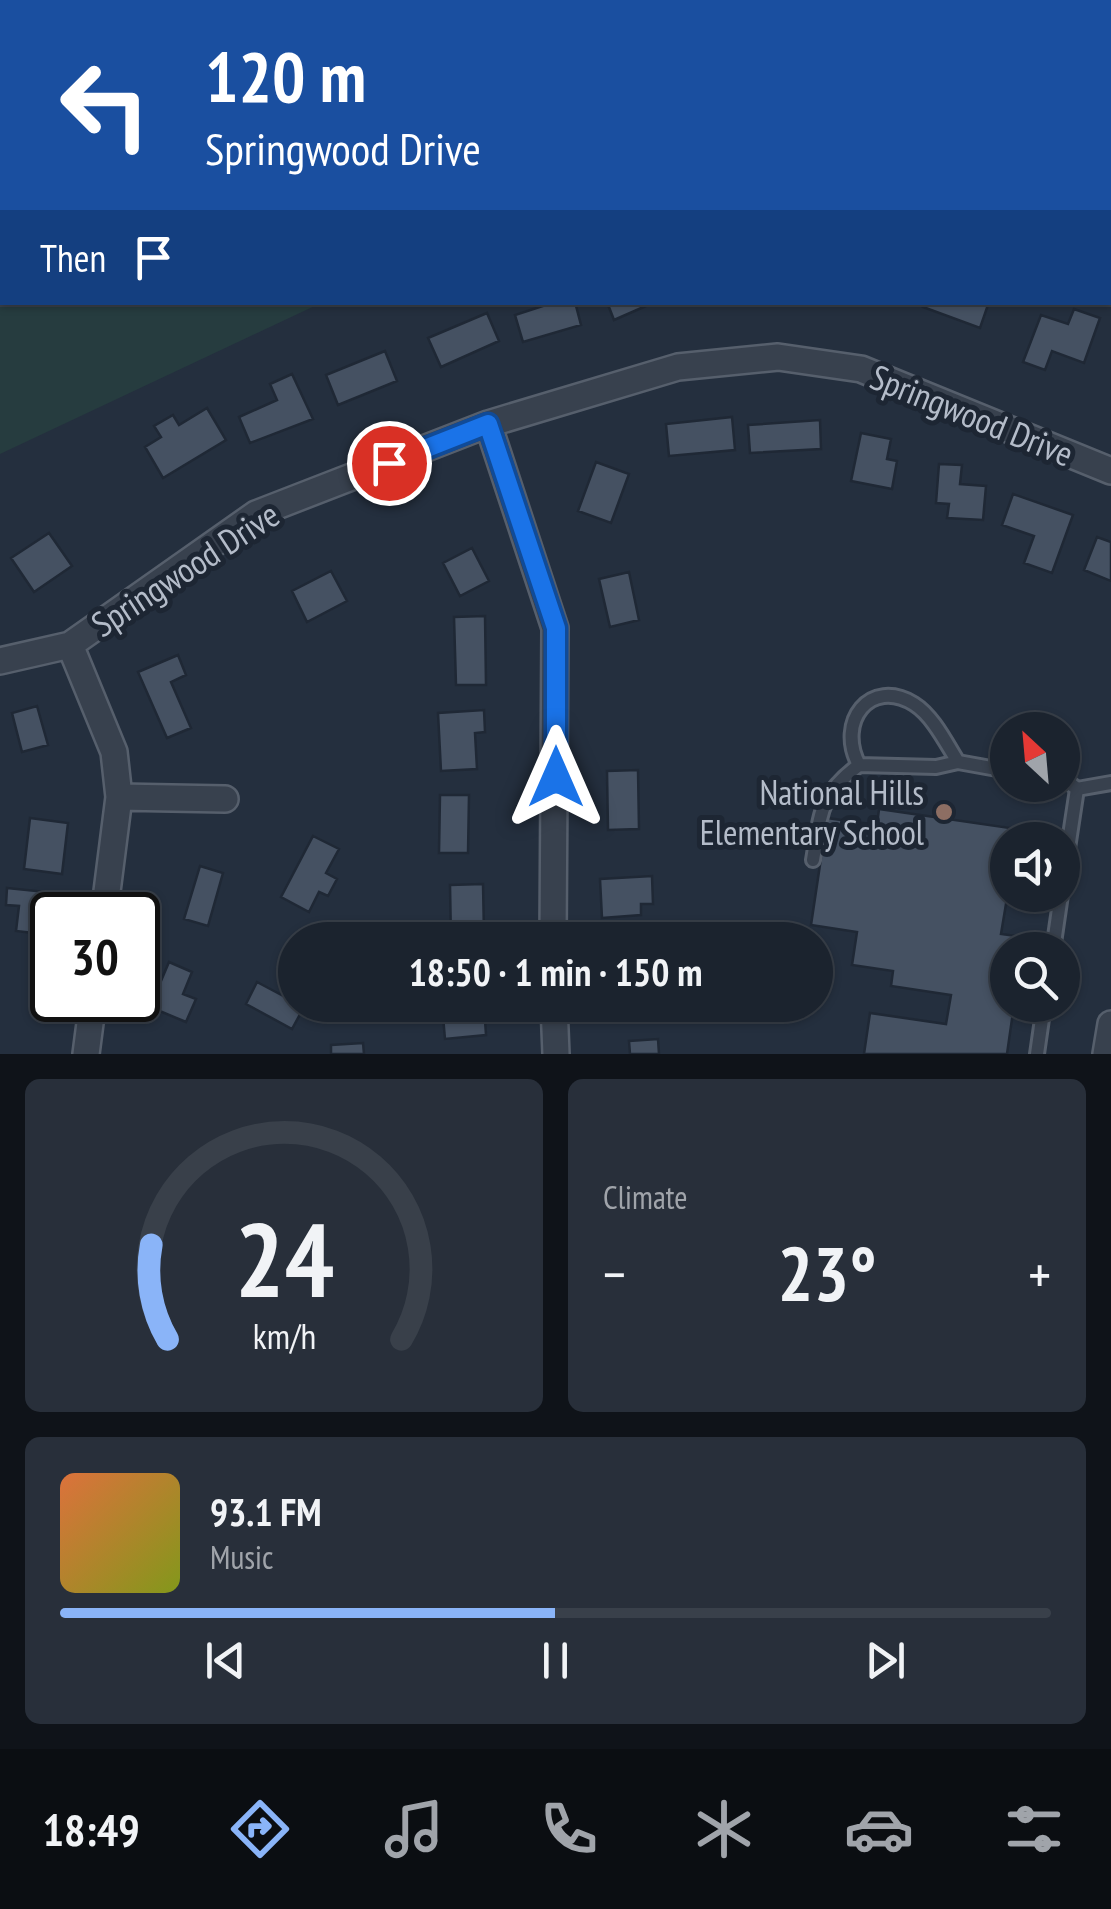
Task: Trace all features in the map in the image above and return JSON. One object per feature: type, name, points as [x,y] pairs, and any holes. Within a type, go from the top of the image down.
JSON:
[{"type":"street","name":"Springwood Drive","points":[[0,661],[70,644],[256,514],[488,424],[678,367],[778,357],[862,369],[1040,446],[1111,471]]},
{"type":"street","points":[[488,424],[556,628],[553,922]]},
{"type":"street","points":[[70,644],[114,752],[119,797],[107,892]]},
{"type":"street","points":[[119,797],[226,799]]},
{"type":"street","points":[[86,1054],[90,1022]]},
{"type":"street","points":[[555,1022],[556,1054]]},
{"type":"street","points":[[1106,1054],[1111,1024]]},
{"type":"lane","points":[[859,766],[848,732],[855,712],[875,699],[902,697],[920,707],[958,762]]},
{"type":"lane","points":[[813,860],[823,799],[836,782],[859,766],[936,766],[958,762],[990,768]]},
{"type":"lane","points":[[1080,788],[1111,783]]},
{"type":"lane","points":[[1037,1054],[1042,1022]]},
{"type":"green space","points":[[0,305],[317,305],[0,454]]},
{"type":"building","points":[[546,305],[576,305],[581,325],[523,342],[515,315]]},
{"type":"building","points":[[608,305],[648,305],[614,320]]},
{"type":"building","points":[[924,305],[988,305],[980,328]]},
{"type":"building","points":[[1074,309],[1100,318],[1084,363],[1052,351],[1045,370],[1023,362],[1041,315],[1068,324]]},
{"type":"building","points":[[487,313],[499,341],[441,367],[428,338]]},
{"type":"building","points":[[385,351],[397,381],[338,405],[326,375]]},
{"type":"building","points":[[292,374],[313,419],[250,443],[239,417],[277,400],[270,384]]},
{"type":"building","points":[[207,408],[226,440],[163,478],[145,447],[161,437],[154,426],[173,415],[179,425]]},
{"type":"building","points":[[732,417],[735,450],[669,456],[666,424]]},
{"type":"building","points":[[820,420],[821,449],[750,453],[748,425]]},
{"type":"building","points":[[861,433],[891,439],[887,459],[897,461],[892,489],[851,481]]},
{"type":"building","points":[[596,462],[629,474],[611,523],[578,511]]},
{"type":"building","points":[[939,464],[962,465],[960,484],[986,486],[983,520],[947,518],[949,504],[936,503]]},
{"type":"building","points":[[1013,494],[1073,515],[1052,573],[1024,563],[1034,536],[1002,525]]},
{"type":"building","points":[[49,533],[72,566],[34,592],[11,558]]},
{"type":"building","points":[[1097,537],[1111,542],[1111,581],[1084,570]]},
{"type":"building","points":[[472,548],[489,581],[460,596],[443,563]]},
{"type":"building","points":[[331,571],[347,601],[307,622],[292,591]]},
{"type":"building","points":[[629,572],[639,620],[610,627],[599,579]]},
{"type":"building","points":[[485,616],[486,685],[456,685],[454,617]]},
{"type":"building","points":[[178,655],[186,675],[171,682],[191,728],[167,738],[138,672]]},
{"type":"building","points":[[37,706],[48,745],[22,752],[12,713]]},
{"type":"building","points":[[484,710],[485,732],[475,733],[477,769],[441,771],[438,713]]},
{"type":"building","points":[[638,770],[639,829],[608,830],[607,771]]},
{"type":"building","points":[[440,795],[469,795],[468,853],[439,853]]},
{"type":"building","points":[[879,809],[990,825],[990,912],[1005,912],[1001,932],[990,932],[990,1022],[1012,1022],[1007,1054],[864,1054],[870,1013],[946,1024],[951,995],[891,986],[893,971],[852,965],[857,932],[833,928],[833,922],[811,922],[827,818],[877,825]]},
{"type":"building","points":[[30,818],[68,823],[62,874],[24,869]]},
{"type":"building","points":[[313,836],[339,849],[326,873],[337,879],[328,896],[319,892],[309,912],[281,897]]},
{"type":"building","points":[[200,866],[223,873],[208,926],[184,919]]},
{"type":"building","points":[[652,876],[653,904],[641,904],[641,915],[602,918],[600,879]]},
{"type":"building","points":[[483,884],[484,922],[451,922],[450,885]]},
{"type":"building","points":[[7,888],[46,892],[30,892],[30,933],[16,931],[19,906],[6,905]]},
{"type":"building","points":[[169,962],[192,972],[183,994],[196,999],[186,1022],[160,1011],[160,983]]},
{"type":"building","points":[[257,982],[278,993],[278,1021],[246,1004]]},
{"type":"building","points":[[444,1022],[485,1022],[486,1035],[445,1039]]},
{"type":"building","points":[[658,1039],[659,1054],[630,1054],[629,1041]]},
{"type":"building","points":[[363,1043],[364,1054],[331,1054],[331,1045]]},
{"type":"place","name":"National Hills Elementary School","points":[[944,812]]},
{"type":"route","points":[[389,463],[488,424],[556,628],[556,777]]}]
